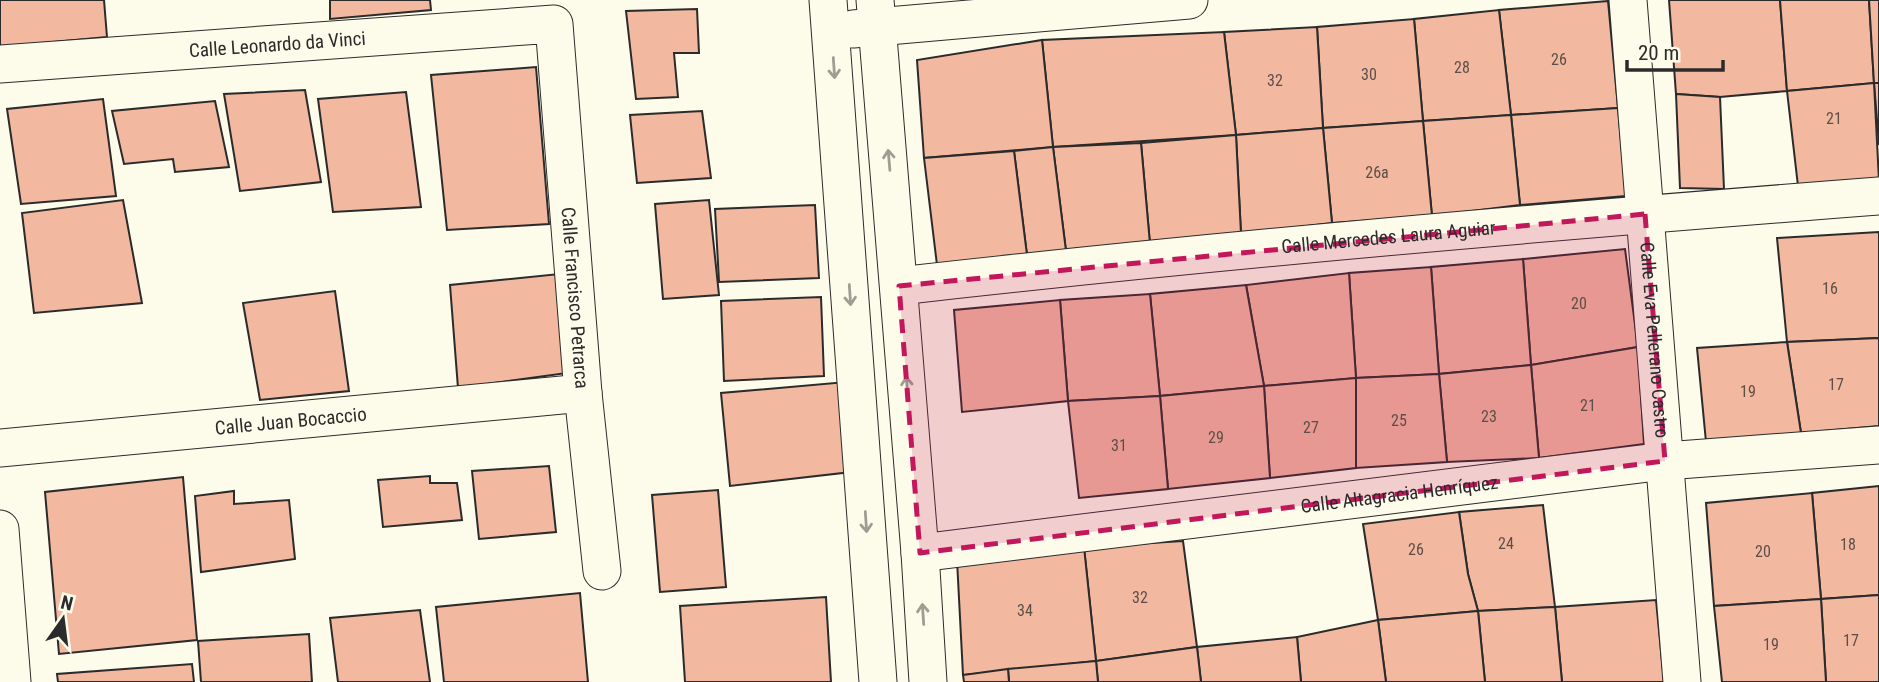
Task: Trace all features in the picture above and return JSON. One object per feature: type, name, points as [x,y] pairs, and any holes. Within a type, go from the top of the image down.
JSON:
[{"type":"street","points":[[878,682],[829,15],[1189,0]]},
{"type":"street","name":"Calle Eva Pellerano Castro","points":[[1628,0],[1682,682]]},
{"type":"street","points":[[876,14],[928,682]]},
{"type":"street","name":"Calle Leonardo da Vinci","points":[[0,64],[554,24]]},
{"type":"street","name":"Calle Francisco Petrarca","points":[[554,24],[583,393],[601,571]]},
{"type":"street","name":"Calle Mercedes Laura Aguiar","points":[[899,286],[1645,214],[1879,196]]},
{"type":"street","name":"Calle Juan Bocaccio","points":[[0,448],[583,393]]},
{"type":"street","name":"Calle Altagracia Henríquez","points":[[920,553],[1665,461],[1879,445]]},
{"type":"street","points":[[0,529],[12,682]]},
{"type":"highlighted area","points":[[1645,214],[1665,461],[920,553],[899,286]]},
{"type":"building","points":[[0,0],[104,0],[107,37],[0,47]]},
{"type":"building","points":[[330,0],[430,0],[431,10],[330,19]]},
{"type":"building","points":[[1669,0],[1780,0],[1787,91],[1720,97],[1676,94]]},
{"type":"building","points":[[1780,0],[1869,0],[1874,83],[1787,91]]},
{"type":"building","points":[[1869,0],[1879,0],[1879,83],[1874,83]]},
{"type":"building","points":[[1608,1],[1618,108],[1511,115],[1499,10]]},
{"type":"building","points":[[697,9],[699,53],[674,53],[678,97],[636,99],[626,11]]},
{"type":"building","points":[[1499,10],[1511,115],[1423,121],[1414,19]]},
{"type":"building","points":[[1414,19],[1423,121],[1323,128],[1317,27]]},
{"type":"building","points":[[1317,27],[1323,128],[1236,135],[1224,32]]},
{"type":"building","points":[[1224,32],[1236,135],[1053,147],[1042,40]]},
{"type":"building","points":[[1042,40],[1053,147],[924,158],[917,60]]},
{"type":"building","points":[[536,67],[549,224],[447,230],[431,75]]},
{"type":"building","points":[[1874,83],[1879,83],[1879,145]]},
{"type":"building","points":[[1874,83],[1879,181],[1798,186],[1787,91]]},
{"type":"building","points":[[305,90],[321,182],[240,191],[224,94]]},
{"type":"building","points":[[406,92],[421,207],[333,212],[318,99]]},
{"type":"building","points":[[1676,94],[1720,97],[1724,189],[1680,188]]},
{"type":"building","points":[[103,99],[116,196],[21,204],[7,109]]},
{"type":"building","points":[[215,101],[229,167],[175,172],[173,159],[124,164],[112,111]]},
{"type":"building","points":[[1618,108],[1626,196],[1520,205],[1511,115]]},
{"type":"building","points":[[702,111],[711,178],[637,183],[630,115]]},
{"type":"building","points":[[1511,115],[1520,205],[1432,216],[1423,121]]},
{"type":"building","points":[[1423,121],[1432,216],[1332,223],[1323,128]]},
{"type":"building","points":[[1323,128],[1332,223],[1241,234],[1236,135]]},
{"type":"building","points":[[1236,135],[1241,234],[1150,244],[1141,143]]},
{"type":"building","points":[[1141,143],[1150,244],[1066,251],[1053,147]]},
{"type":"building","points":[[1053,147],[1066,251],[1027,255],[1014,151]]},
{"type":"building","points":[[1014,151],[1027,255],[937,265],[924,158]]},
{"type":"building","points":[[123,200],[142,303],[34,313],[22,213]]},
{"type":"building","points":[[709,200],[719,295],[663,299],[655,204]]},
{"type":"building","points":[[815,205],[819,278],[719,282],[715,209]]},
{"type":"building","points":[[1879,232],[1879,338],[1787,342],[1777,238]]},
{"type":"building","points":[[1625,249],[1638,347],[1531,365],[1523,259]]},
{"type":"building","points":[[1523,259],[1531,365],[1439,374],[1431,267]]},
{"type":"building","points":[[1431,267],[1439,374],[1356,378],[1349,273]]},
{"type":"building","points":[[1349,273],[1356,378],[1264,386],[1246,285]]},
{"type":"building","points":[[559,274],[567,373],[458,388],[450,285]]},
{"type":"building","points":[[1246,285],[1264,386],[1160,396],[1150,294]]},
{"type":"building","points":[[335,291],[349,391],[260,400],[243,303]]},
{"type":"building","points":[[1150,294],[1160,396],[1068,401],[1060,300]]},
{"type":"building","points":[[821,297],[824,376],[724,381],[721,301]]},
{"type":"building","points":[[1060,300],[1068,401],[962,412],[954,310]]},
{"type":"building","points":[[1879,338],[1879,426],[1801,433],[1787,342]]},
{"type":"building","points":[[1787,342],[1801,433],[1706,442],[1697,348]]},
{"type":"building","points":[[1638,347],[1644,444],[1539,458],[1531,365]]},
{"type":"building","points":[[1531,365],[1539,458],[1447,462],[1439,374]]},
{"type":"building","points":[[1439,374],[1447,462],[1356,468],[1356,378]]},
{"type":"building","points":[[1356,378],[1356,468],[1270,478],[1264,386]]},
{"type":"building","points":[[846,382],[851,472],[730,486],[721,393]]},
{"type":"building","points":[[1264,386],[1270,478],[1168,489],[1160,396]]},
{"type":"building","points":[[1160,396],[1168,489],[1079,498],[1068,401]]},
{"type":"building","points":[[549,466],[556,532],[479,539],[472,471]]},
{"type":"building","points":[[430,476],[430,483],[457,483],[462,520],[383,527],[378,480]]},
{"type":"building","points":[[183,477],[197,640],[59,654],[45,492]]},
{"type":"building","points":[[1879,486],[1879,595],[1821,599],[1812,493]]},
{"type":"building","points":[[718,490],[726,587],[660,592],[652,495]]},
{"type":"building","points":[[234,491],[234,504],[289,500],[295,559],[201,572],[195,496]]},
{"type":"building","points":[[1812,493],[1821,599],[1714,606],[1706,503]]},
{"type":"building","points":[[1543,505],[1555,607],[1478,611],[1468,574],[1459,512]]},
{"type":"building","points":[[1459,512],[1468,574],[1478,611],[1378,620],[1363,524]]},
{"type":"building","points":[[1183,541],[1197,647],[1096,661],[1084,547]]},
{"type":"building","points":[[1084,547],[1096,661],[963,675],[957,560]]},
{"type":"building","points":[[580,593],[588,682],[444,682],[436,607]]},
{"type":"building","points":[[1879,595],[1879,682],[1826,682],[1821,599]]},
{"type":"building","points":[[826,597],[831,682],[685,682],[680,606]]},
{"type":"building","points":[[1821,599],[1826,682],[1722,682],[1714,606]]},
{"type":"building","points":[[1656,600],[1664,682],[1562,682],[1555,607]]},
{"type":"building","points":[[1555,607],[1562,682],[1485,682],[1478,611]]},
{"type":"building","points":[[420,610],[430,682],[338,682],[330,618]]},
{"type":"building","points":[[1478,611],[1485,682],[1386,682],[1378,620]]},
{"type":"building","points":[[1378,620],[1386,682],[1301,682],[1297,637]]},
{"type":"building","points":[[309,634],[312,682],[201,682],[198,641]]},
{"type":"building","points":[[1297,637],[1301,682],[1201,682],[1197,647]]},
{"type":"building","points":[[1197,647],[1201,682],[1098,682],[1096,661]]},
{"type":"building","points":[[1096,661],[1098,682],[1009,682],[1008,669]]},
{"type":"building","points":[[192,664],[194,682],[58,682],[57,674]]},
{"type":"building","points":[[1008,669],[1009,682],[964,682],[963,675]]}]
